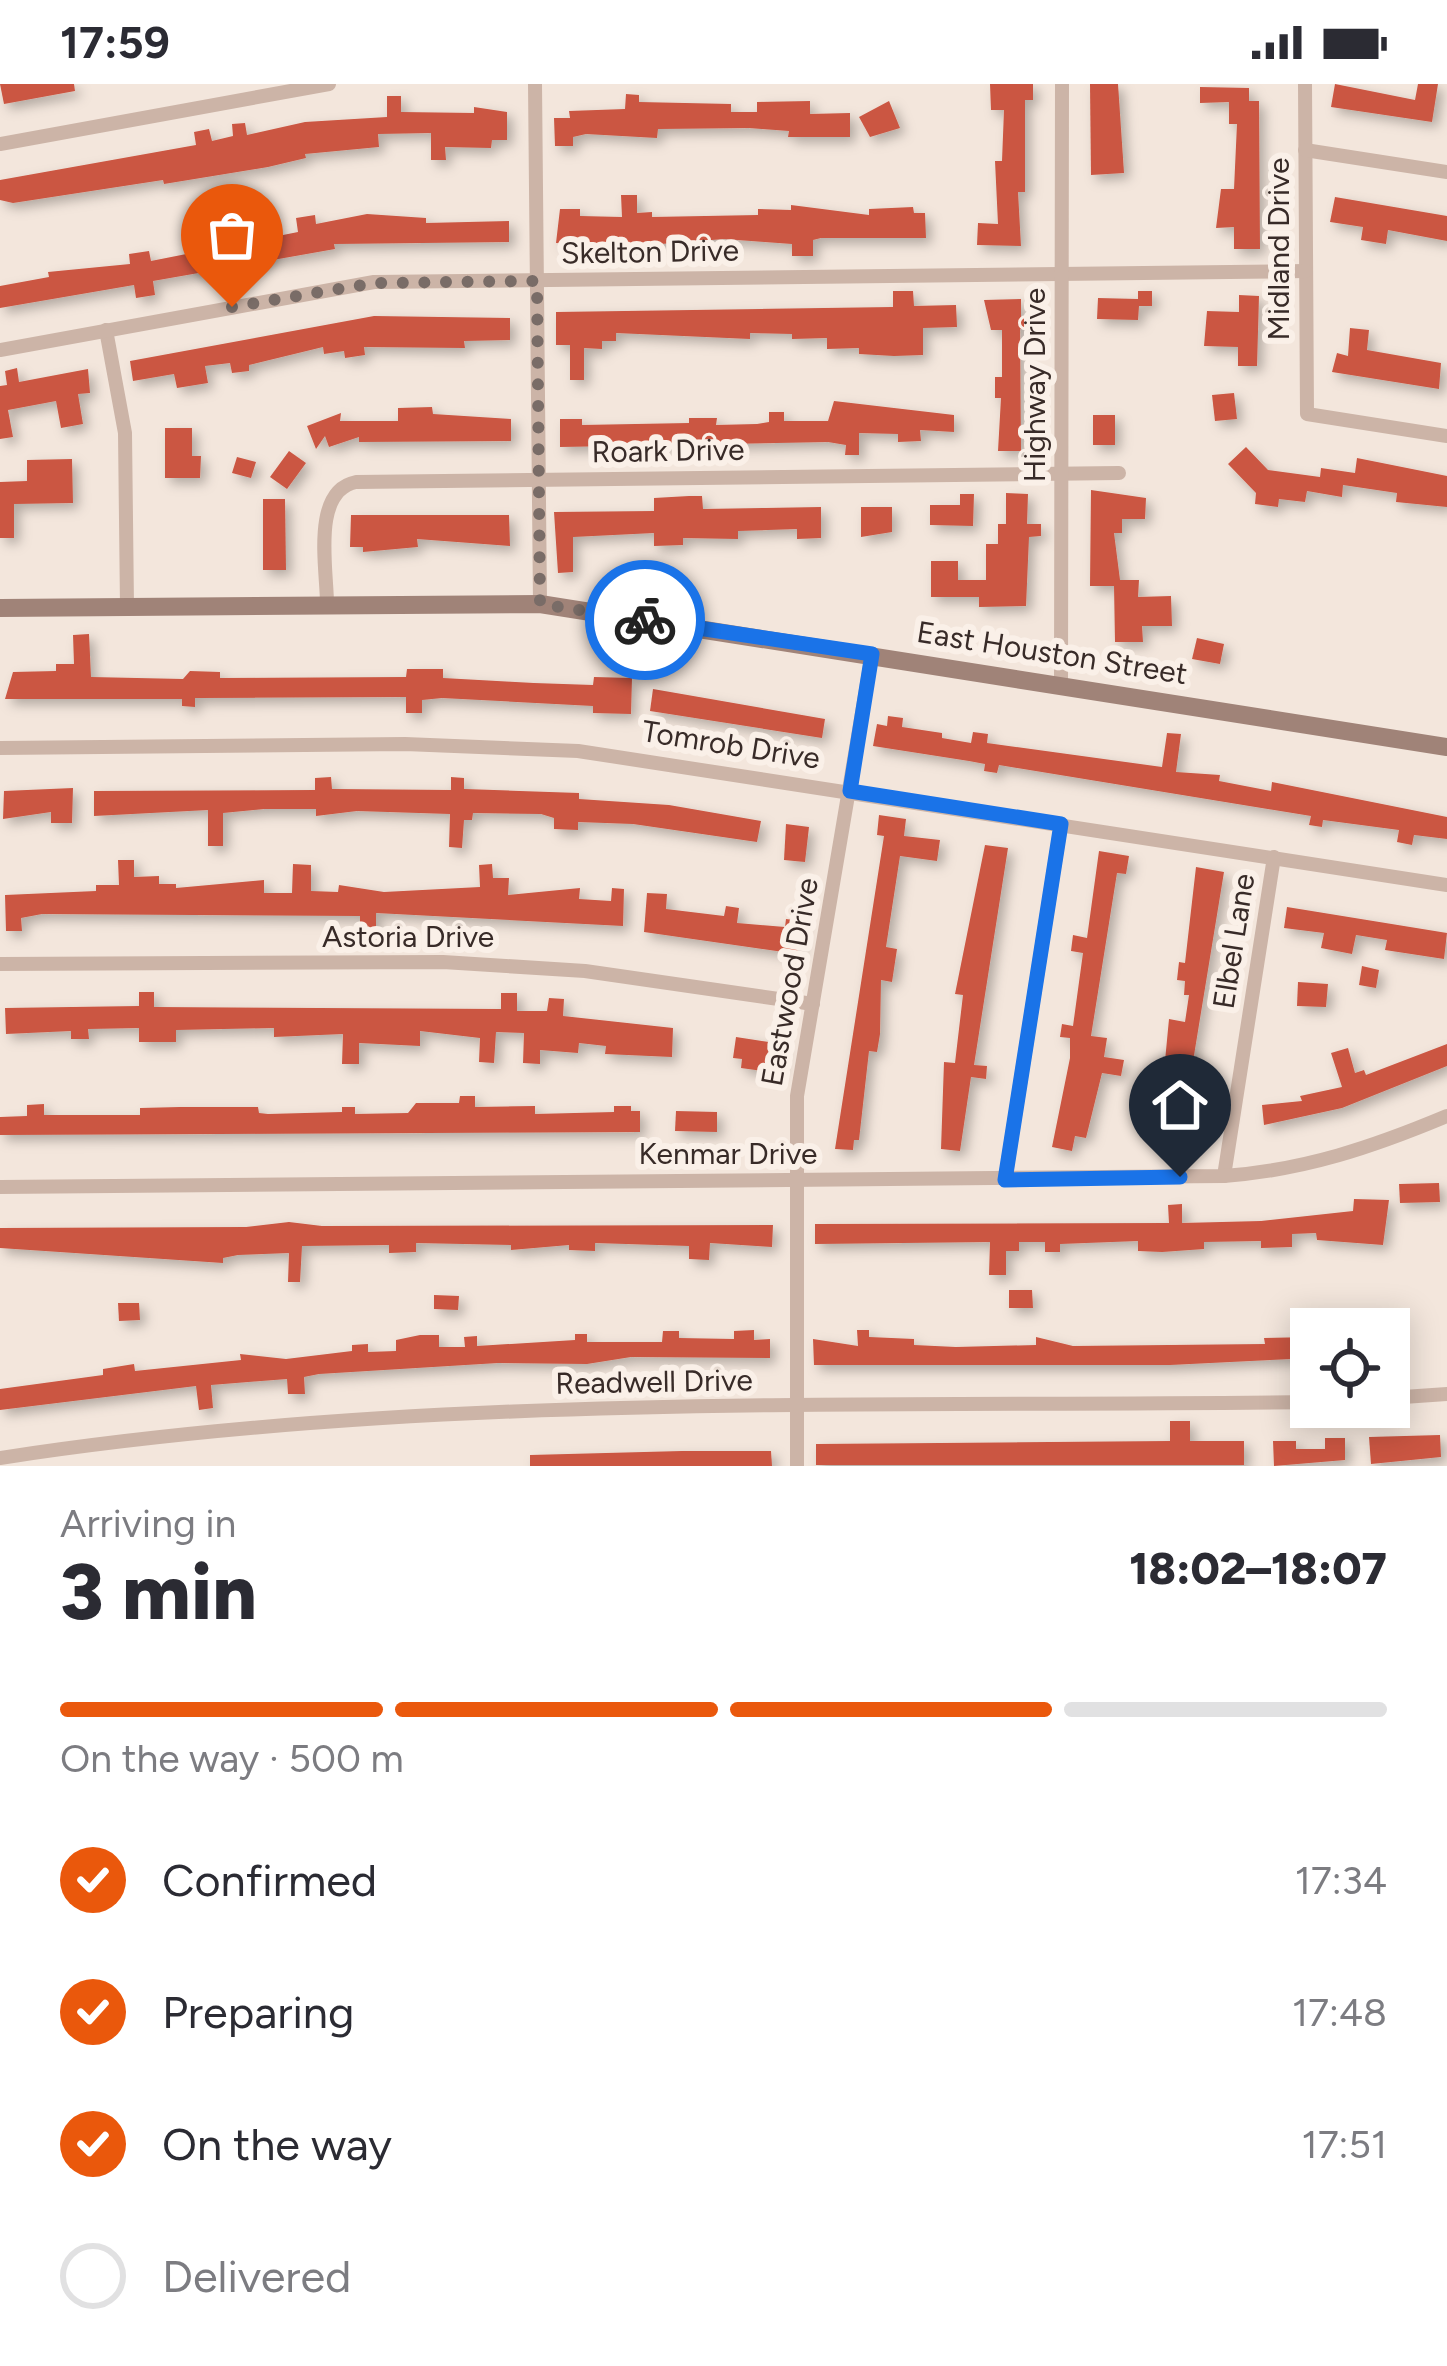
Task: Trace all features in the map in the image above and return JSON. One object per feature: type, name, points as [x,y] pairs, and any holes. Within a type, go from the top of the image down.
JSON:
[{"type":"main road","name":"East Houston Street","points":[[0,608],[540,604],[1447,747]]},
{"type":"street","points":[[0,144],[329,84]]},
{"type":"street","points":[[535,84],[540,604]]},
{"type":"street","name":"Highway Drive","points":[[1061,685],[1062,84]]},
{"type":"street","name":"Midland Drive","points":[[1305,84],[1306,414],[1447,436]]},
{"type":"street","points":[[1305,150],[1447,172]]},
{"type":"street","name":"Skelton Drive","points":[[0,350],[359,284],[1306,271]]},
{"type":"street","points":[[106,330],[125,433],[127,606]]},
{"type":"street","name":"Roark Drive","points":[[327,604],[327,520],[339,488],[356,482],[1119,473]]},
{"type":"street","name":"Eastwood Drive","points":[[797,1466],[797,1096],[872,654]]},
{"type":"street","name":"Tomrob Drive","points":[[0,748],[405,744],[578,751],[1447,885]]},
{"type":"street","points":[[1005,1180],[1061,824]]},
{"type":"street","name":"Elbel Lane","points":[[1224,1176],[1274,857]]},
{"type":"street","name":"Astoria Drive","points":[[0,964],[466,963],[586,971],[813,1004]]},
{"type":"street","name":"Kenmar Drive","points":[[0,1186],[1224,1176],[1298,1168],[1356,1153],[1447,1116]]},
{"type":"street","points":[[1410,1397],[1447,1394]]},
{"type":"street","name":"Readwell Drive","points":[[0,1458],[253,1430],[469,1414],[1290,1402]]},
{"type":"building","points":[[0,84],[74,84],[75,91],[4,104]]},
{"type":"building","points":[[990,84],[1033,84],[1033,100],[1025,100],[1025,192],[1018,192],[1021,246],[977,245],[978,223],[998,224],[995,161],[1002,161],[1004,110],[991,110]]},
{"type":"building","points":[[1090,84],[1118,84],[1124,173],[1091,175]]},
{"type":"building","points":[[1335,84],[1415,100],[1418,84],[1438,84],[1432,122],[1331,107]]},
{"type":"building","points":[[1200,87],[1249,88],[1249,101],[1259,101],[1260,249],[1234,249],[1234,227],[1216,228],[1221,189],[1234,189],[1237,124],[1229,124],[1229,102],[1200,103]]},
{"type":"building","points":[[626,94],[639,95],[639,102],[731,104],[731,112],[757,112],[757,102],[810,101],[810,114],[850,113],[850,137],[788,137],[789,131],[749,128],[658,129],[657,138],[586,134],[573,137],[573,146],[555,146],[554,118],[570,118],[569,111],[625,109]]},
{"type":"building","points":[[387,96],[401,96],[401,112],[474,113],[474,107],[507,112],[507,140],[492,140],[491,148],[445,147],[446,160],[431,160],[431,133],[378,134],[379,147],[305,154],[306,158],[268,167],[13,203],[0,200],[0,180],[196,145],[194,132],[209,129],[212,141],[233,136],[232,124],[245,123],[247,135],[305,122],[387,117]]},
{"type":"building","points":[[889,101],[900,128],[870,137],[859,117]]},
{"type":"building","points":[[621,195],[637,195],[637,213],[652,212],[652,217],[758,215],[758,209],[791,210],[791,205],[869,215],[869,209],[913,207],[914,213],[925,213],[926,238],[821,238],[813,240],[813,256],[792,256],[792,244],[724,239],[623,247],[556,243],[560,209],[580,209],[580,216],[622,217]]},
{"type":"building","points":[[1335,197],[1447,216],[1447,241],[1388,230],[1386,244],[1361,240],[1363,227],[1330,222]]},
{"type":"building","points":[[367,214],[426,218],[426,223],[509,221],[509,242],[334,244],[335,249],[153,281],[155,295],[136,298],[134,285],[0,308],[0,286],[49,277],[48,272],[130,264],[129,254],[149,251],[151,261],[257,240],[256,233],[272,230],[273,237],[298,232],[296,218],[315,215],[316,224]]},
{"type":"building","points":[[893,291],[913,291],[914,306],[956,305],[957,327],[923,328],[923,355],[894,356],[859,354],[859,348],[827,349],[827,338],[792,339],[792,334],[750,333],[750,339],[616,333],[616,341],[602,341],[602,349],[584,348],[584,380],[570,380],[570,345],[556,345],[556,312],[893,307]]},
{"type":"building","points":[[1138,291],[1152,291],[1152,306],[1139,306],[1138,320],[1097,319],[1098,298],[1138,299]]},
{"type":"building","points":[[1239,295],[1259,296],[1257,366],[1238,366],[1238,347],[1204,346],[1207,311],[1239,312]]},
{"type":"building","points":[[1021,299],[1026,329],[1020,329],[1021,451],[998,451],[1001,398],[995,398],[995,377],[1002,377],[1002,330],[991,330],[984,300]]},
{"type":"building","points":[[374,316],[510,318],[510,340],[464,341],[465,348],[364,347],[365,355],[345,358],[344,351],[324,354],[323,347],[249,365],[249,371],[232,373],[230,363],[205,366],[208,383],[177,388],[174,374],[133,381],[130,361]]},
{"type":"building","points":[[1350,328],[1369,330],[1367,350],[1441,363],[1439,389],[1332,372],[1337,353],[1348,356]]},
{"type":"building","points":[[17,368],[19,382],[88,369],[90,393],[78,394],[83,424],[61,428],[56,401],[8,410],[13,437],[0,439],[0,386],[7,385],[5,371]]},
{"type":"building","points":[[1234,393],[1237,419],[1215,421],[1212,395]]},
{"type":"building","points":[[834,401],[954,415],[954,432],[920,430],[921,441],[898,442],[898,434],[859,433],[859,455],[845,455],[846,445],[828,442],[560,447],[560,419],[582,419],[582,425],[689,423],[689,418],[717,418],[716,425],[757,424],[769,422],[769,412],[784,412],[784,421],[828,421]]},
{"type":"building","points":[[432,407],[433,414],[511,419],[511,441],[359,442],[359,437],[329,447],[325,436],[316,449],[307,426],[341,413],[340,421],[398,421],[398,408]]},
{"type":"building","points":[[1093,415],[1115,415],[1115,445],[1093,445]]},
{"type":"building","points":[[165,428],[192,428],[192,456],[201,456],[200,478],[165,478]]},
{"type":"building","points":[[1246,447],[1268,470],[1320,477],[1321,468],[1355,473],[1357,458],[1447,476],[1447,507],[1396,502],[1397,493],[1343,485],[1342,497],[1307,491],[1305,502],[1279,499],[1278,507],[1255,504],[1256,493],[1228,464]]},
{"type":"building","points":[[289,451],[306,463],[287,489],[270,477]]},
{"type":"building","points":[[237,457],[256,462],[251,478],[232,473]]},
{"type":"building","points":[[72,459],[73,503],[14,504],[14,538],[0,538],[0,482],[27,481],[27,460]]},
{"type":"building","points":[[1091,490],[1146,498],[1145,519],[1122,519],[1122,533],[1114,533],[1120,580],[1139,580],[1138,597],[1171,596],[1172,626],[1142,626],[1143,642],[1115,642],[1114,586],[1090,586]]},
{"type":"building","points":[[1006,493],[1028,494],[1027,524],[1041,524],[1041,536],[1029,537],[1026,606],[979,607],[979,597],[931,597],[931,561],[958,561],[958,580],[986,580],[986,544],[998,544],[998,524],[1006,524]]},
{"type":"building","points":[[960,494],[974,494],[973,526],[930,525],[930,505],[960,505]]},
{"type":"building","points":[[702,496],[703,509],[821,507],[821,538],[797,539],[797,529],[738,531],[738,539],[683,538],[683,545],[654,546],[654,533],[573,537],[573,572],[558,573],[554,512],[654,511],[654,498]]},
{"type":"building","points":[[263,499],[285,499],[286,570],[263,570]]},
{"type":"building","points":[[861,507],[892,507],[892,532],[861,537]]},
{"type":"building","points":[[351,515],[509,515],[510,546],[417,539],[418,547],[363,552],[363,547],[350,547]]},
{"type":"building","points":[[89,634],[91,677],[183,679],[190,671],[220,672],[220,678],[406,677],[407,669],[443,669],[443,678],[534,683],[593,685],[594,677],[632,678],[631,714],[593,713],[593,706],[442,698],[422,700],[422,713],[406,713],[406,697],[195,698],[195,707],[182,706],[182,699],[5,699],[13,672],[56,671],[56,664],[74,664],[73,635]]},
{"type":"building","points":[[1197,638],[1224,644],[1220,664],[1192,659]]},
{"type":"building","points":[[653,689],[825,719],[822,738],[650,711]]},
{"type":"building","points":[[888,716],[903,718],[902,727],[942,733],[942,738],[971,743],[973,732],[988,734],[987,743],[1162,767],[1167,733],[1181,734],[1176,772],[1220,775],[1219,781],[1271,791],[1272,782],[1447,817],[1447,839],[1414,835],[1412,845],[1397,842],[1399,830],[1323,820],[1322,827],[1309,825],[1311,816],[999,765],[997,773],[984,771],[985,764],[873,746],[877,724],[887,726]]},
{"type":"building","points":[[331,777],[332,789],[451,790],[451,777],[464,778],[464,789],[579,793],[579,799],[669,805],[761,821],[757,842],[633,824],[578,822],[578,830],[554,829],[554,818],[541,814],[473,813],[472,820],[464,820],[462,848],[449,847],[450,814],[357,811],[316,816],[316,809],[223,813],[223,846],[208,846],[208,810],[94,816],[94,791],[315,790],[315,778]]},
{"type":"building","points":[[73,788],[72,823],[51,823],[51,812],[3,819],[4,791]]},
{"type":"building","points":[[879,815],[906,819],[904,836],[940,840],[937,861],[900,856],[886,947],[897,949],[892,982],[881,980],[880,1034],[877,1052],[869,1051],[859,1140],[854,1140],[853,1150],[835,1149],[884,836],[877,835]]},
{"type":"building","points":[[786,824],[809,827],[805,862],[784,860]]},
{"type":"building","points":[[985,845],[1008,848],[974,1065],[987,1066],[986,1079],[971,1077],[960,1151],[941,1149],[944,1062],[955,1063],[963,995],[955,994]]},
{"type":"building","points":[[1099,851],[1129,856],[1126,874],[1117,873],[1091,1036],[1107,1038],[1104,1057],[1124,1060],[1121,1076],[1102,1073],[1086,1138],[1075,1136],[1072,1151],[1052,1147],[1070,1058],[1070,1038],[1060,1037],[1062,1024],[1073,1026],[1083,953],[1071,951],[1073,935],[1087,938]]},
{"type":"building","points":[[118,860],[134,860],[134,877],[159,876],[159,884],[176,884],[176,888],[264,880],[264,893],[292,893],[293,864],[311,865],[311,891],[338,892],[339,885],[384,892],[480,887],[479,865],[492,864],[493,878],[509,878],[508,895],[580,888],[579,899],[611,901],[612,888],[624,889],[623,926],[376,913],[376,932],[360,932],[360,916],[42,914],[21,918],[22,931],[6,931],[5,895],[96,891],[96,885],[119,885]]},
{"type":"building","points":[[1196,867],[1224,872],[1179,1147],[1158,1144],[1170,1082],[1163,1082],[1169,1019],[1185,1022],[1189,995],[1184,995],[1185,981],[1177,980],[1179,962],[1185,963]]},
{"type":"building","points":[[647,893],[667,894],[666,909],[724,916],[726,906],[739,908],[737,923],[785,927],[786,919],[801,921],[797,954],[644,932]]},
{"type":"building","points":[[1287,907],[1447,933],[1444,959],[1385,950],[1387,940],[1356,935],[1352,954],[1321,948],[1324,933],[1284,928]]},
{"type":"building","points":[[1362,966],[1379,970],[1376,988],[1359,985]]},
{"type":"building","points":[[1298,982],[1328,984],[1326,1007],[1297,1006]]},
{"type":"building","points":[[139,992],[154,992],[154,1007],[501,1009],[501,993],[517,993],[517,1011],[547,1011],[549,998],[564,999],[563,1016],[673,1028],[672,1057],[605,1054],[606,1046],[579,1043],[578,1053],[540,1050],[540,1064],[523,1063],[524,1033],[496,1032],[494,1063],[479,1062],[480,1038],[420,1031],[420,1046],[359,1043],[359,1064],[342,1064],[343,1034],[274,1037],[274,1028],[176,1030],[176,1042],[139,1042],[139,1028],[88,1029],[89,1039],[71,1039],[71,1031],[6,1034],[5,1008],[139,1006]]},
{"type":"building","points":[[736,1037],[782,1044],[777,1073],[741,1068],[742,1059],[733,1058]]},
{"type":"building","points":[[1447,1044],[1447,1066],[1342,1108],[1264,1125],[1262,1105],[1302,1101],[1300,1096],[1342,1087],[1331,1053],[1348,1048],[1355,1073],[1364,1070],[1366,1075]]},
{"type":"building","points":[[460,1096],[475,1096],[475,1107],[535,1106],[535,1114],[614,1112],[614,1106],[631,1106],[631,1111],[640,1111],[640,1132],[0,1135],[0,1117],[27,1116],[27,1105],[44,1104],[44,1115],[140,1115],[140,1108],[180,1107],[258,1107],[259,1113],[268,1114],[342,1112],[342,1107],[355,1107],[355,1114],[408,1113],[416,1103],[459,1103]]},
{"type":"building","points":[[676,1111],[717,1112],[717,1132],[675,1131]]},
{"type":"building","points":[[1439,1183],[1440,1202],[1400,1203],[1399,1184]]},
{"type":"building","points":[[1354,1199],[1389,1200],[1383,1245],[1317,1240],[1316,1233],[1292,1234],[1292,1247],[1261,1248],[1261,1241],[1204,1242],[1204,1249],[1162,1252],[1138,1251],[1138,1241],[1060,1244],[1060,1252],[1045,1252],[1045,1242],[1019,1242],[1019,1251],[1006,1251],[1006,1275],[989,1275],[990,1242],[815,1244],[815,1224],[1169,1223],[1168,1205],[1182,1204],[1182,1223],[1261,1221],[1353,1211]]},
{"type":"building","points":[[289,1222],[322,1226],[773,1225],[772,1247],[710,1243],[709,1260],[689,1259],[689,1246],[595,1243],[595,1251],[569,1250],[569,1245],[511,1250],[511,1245],[416,1243],[416,1252],[389,1253],[389,1245],[302,1246],[300,1282],[288,1282],[289,1253],[238,1255],[223,1258],[223,1263],[0,1248],[0,1228],[246,1227]]},
{"type":"building","points":[[1009,1290],[1032,1290],[1033,1308],[1009,1308]]},
{"type":"building","points":[[434,1295],[459,1296],[458,1310],[434,1309]]},
{"type":"building","points":[[118,1303],[139,1303],[140,1320],[119,1321]]},
{"type":"building","points":[[754,1330],[754,1340],[770,1339],[770,1358],[631,1357],[587,1364],[498,1363],[319,1374],[304,1377],[305,1394],[288,1394],[287,1379],[211,1385],[213,1408],[199,1410],[196,1386],[0,1410],[0,1389],[103,1375],[103,1369],[134,1364],[135,1371],[241,1360],[240,1354],[286,1359],[352,1351],[352,1345],[368,1344],[368,1352],[396,1351],[396,1340],[420,1335],[439,1335],[439,1347],[465,1347],[464,1337],[477,1336],[477,1346],[575,1340],[575,1334],[587,1334],[587,1342],[662,1342],[663,1331],[679,1331],[679,1338],[734,1339],[734,1331]]},
{"type":"building","points":[[857,1330],[869,1330],[869,1337],[914,1339],[914,1345],[956,1347],[1036,1345],[1036,1337],[1073,1346],[1265,1344],[1264,1338],[1290,1337],[1290,1359],[1170,1365],[814,1365],[813,1339],[858,1346]]},
{"type":"building","points":[[1170,1421],[1190,1421],[1190,1441],[1244,1441],[1244,1465],[816,1465],[816,1444],[1170,1441]]},
{"type":"building","points":[[1440,1435],[1441,1457],[1371,1464],[1369,1437]]},
{"type":"building","points":[[1325,1438],[1345,1438],[1345,1460],[1274,1466],[1273,1441],[1296,1441],[1296,1449],[1325,1449]]},
{"type":"building","points":[[771,1451],[772,1466],[530,1466],[530,1455]]},
{"type":"way so far","points":[[232,307],[359,284],[537,281],[540,604],[645,620]]},
{"type":"route","points":[[645,620],[872,654],[850,791],[1061,824],[1005,1180],[1180,1177]]}]
